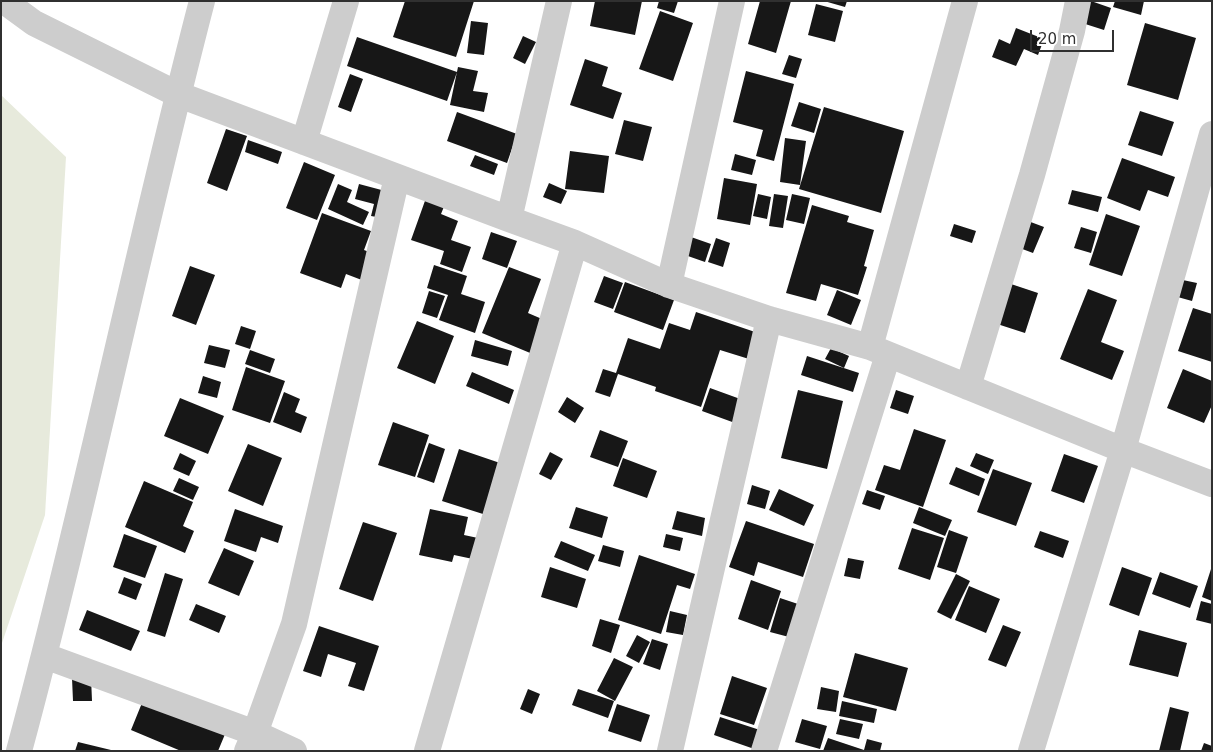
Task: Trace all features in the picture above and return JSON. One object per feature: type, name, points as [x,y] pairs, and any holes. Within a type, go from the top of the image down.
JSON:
[{"type":"street","points":[[4,1],[34,23],[178,94],[575,243],[669,285],[769,319],[879,351],[1212,484]]},
{"type":"street","points":[[19,751],[45,656],[178,94],[202,1]]},
{"type":"street","points":[[304,142],[346,1]]},
{"type":"street","points":[[509,219],[559,1]]},
{"type":"street","points":[[669,285],[732,1]]},
{"type":"street","points":[[764,751],[879,351],[965,1]]},
{"type":"street","points":[[968,387],[1032,175],[1072,31],[1078,1]]},
{"type":"street","points":[[1030,751],[1123,450],[1212,134]]},
{"type":"street","points":[[251,742],[294,624],[397,177]]},
{"type":"street","points":[[427,751],[575,243]]},
{"type":"street","points":[[670,751],[769,319]]},
{"type":"street","points":[[45,656],[251,742],[294,751]]},
{"type":"shaded area","points":[[1,95],[66,157],[45,515],[1,646]]},
{"type":"building","points":[[405,1],[474,1],[456,57],[393,37]]},
{"type":"building","points":[[595,1],[642,1],[635,35],[590,26]]},
{"type":"building","points":[[659,1],[678,1],[674,13],[657,8]]},
{"type":"building","points":[[760,1],[791,1],[776,53],[748,44]]},
{"type":"building","points":[[824,1],[847,1],[845,7]]},
{"type":"building","points":[[1086,1],[1111,8],[1104,30],[1079,22]]},
{"type":"building","points":[[1115,1],[1144,1],[1141,15],[1113,7]]},
{"type":"building","points":[[816,4],[843,11],[835,42],[808,35]]},
{"type":"building","points":[[660,11],[693,23],[673,81],[639,69]]},
{"type":"building","points":[[471,21],[488,23],[484,55],[467,53]]},
{"type":"building","points":[[1145,23],[1196,38],[1178,100],[1127,85]]},
{"type":"building","points":[[1016,28],[1044,39],[1038,55],[1024,49],[1016,66],[992,57],[999,39],[1010,44]]},
{"type":"building","points":[[523,36],[536,42],[525,64],[513,58]]},
{"type":"building","points":[[357,37],[457,72],[447,101],[347,66]]},
{"type":"building","points":[[789,55],[802,59],[796,78],[782,74]]},
{"type":"building","points":[[585,59],[608,67],[602,86],[622,93],[613,119],[570,105]]},
{"type":"building","points":[[458,67],[478,71],[473,91],[488,93],[484,112],[450,105]]},
{"type":"building","points":[[746,71],[794,84],[774,161],[756,156],[763,130],[733,122]]},
{"type":"building","points":[[350,74],[363,79],[351,112],[338,107]]},
{"type":"building","points":[[799,102],[821,109],[814,133],[791,126]]},
{"type":"building","points":[[824,107],[904,131],[881,213],[799,189]]},
{"type":"building","points":[[1140,111],[1174,122],[1162,156],[1128,145]]},
{"type":"building","points":[[457,112],[517,134],[507,163],[447,141]]},
{"type":"building","points":[[624,120],[652,127],[643,161],[615,154]]},
{"type":"building","points":[[226,129],[247,136],[227,191],[207,183]]},
{"type":"building","points":[[785,138],[806,141],[800,185],[780,182]]},
{"type":"building","points":[[248,140],[282,152],[278,164],[245,152]]},
{"type":"building","points":[[570,151],[609,156],[604,193],[565,189]]},
{"type":"building","points":[[735,154],[756,160],[752,175],[731,170]]},
{"type":"building","points":[[475,155],[498,164],[494,175],[470,166]]},
{"type":"building","points":[[1122,158],[1175,177],[1168,197],[1148,190],[1140,211],[1107,198]]},
{"type":"building","points":[[304,162],[335,175],[317,220],[286,208]]},
{"type":"building","points":[[724,178],[757,184],[750,225],[717,219]]},
{"type":"building","points":[[549,183],[567,191],[561,204],[543,197]]},
{"type":"building","points":[[338,184],[352,190],[347,202],[369,212],[363,225],[328,209]]},
{"type":"building","points":[[359,184],[389,192],[382,218],[371,216],[374,204],[355,199]]},
{"type":"building","points":[[1072,190],[1102,197],[1098,212],[1068,204]]},
{"type":"building","points":[[758,194],[771,197],[767,219],[753,216]]},
{"type":"building","points":[[774,194],[788,196],[783,228],[769,226]]},
{"type":"building","points":[[792,194],[810,198],[804,224],[786,220]]},
{"type":"building","points":[[426,198],[445,204],[441,214],[458,221],[451,240],[471,247],[462,272],[440,264],[444,251],[411,240]]},
{"type":"building","points":[[812,205],[849,216],[847,222],[874,230],[864,266],[867,267],[858,295],[821,284],[816,301],[786,293]]},
{"type":"building","points":[[322,213],[371,231],[364,250],[377,255],[367,282],[346,274],[341,288],[300,273]]},
{"type":"building","points":[[1106,214],[1140,226],[1122,276],[1089,265]]},
{"type":"building","points":[[1028,221],[1044,227],[1033,253],[1017,247]]},
{"type":"building","points":[[954,224],[976,231],[972,243],[950,236]]},
{"type":"building","points":[[1081,227],[1097,232],[1091,253],[1074,248]]},
{"type":"building","points":[[491,232],[517,241],[507,268],[482,259]]},
{"type":"building","points":[[691,237],[711,244],[705,262],[685,255]]},
{"type":"building","points":[[716,238],[730,243],[723,267],[708,262]]},
{"type":"building","points":[[434,265],[467,276],[461,294],[485,302],[475,333],[439,320],[448,295],[427,288]]},
{"type":"building","points":[[190,266],[215,275],[196,325],[172,316]]},
{"type":"building","points":[[509,267],[541,279],[528,313],[549,322],[535,355],[482,333]]},
{"type":"building","points":[[604,276],[623,283],[613,309],[594,302]]},
{"type":"building","points":[[1178,279],[1197,283],[1192,301],[1174,296]]},
{"type":"building","points":[[625,282],[674,300],[663,330],[614,312]]},
{"type":"building","points":[[1005,282],[1038,293],[1025,333],[991,322]]},
{"type":"building","points":[[1088,289],[1117,300],[1101,342],[1124,351],[1112,380],[1060,359]]},
{"type":"building","points":[[837,290],[861,300],[851,325],[827,315]]},
{"type":"building","points":[[429,291],[445,296],[437,318],[422,313]]},
{"type":"building","points":[[1193,308],[1212,314],[1212,362],[1178,351]]},
{"type":"building","points":[[696,312],[758,333],[749,359],[720,350],[701,407],[655,391],[656,387],[618,374],[610,397],[595,392],[603,369],[616,373],[628,338],[660,349],[669,323],[690,330]]},
{"type":"building","points":[[417,321],[454,336],[435,384],[397,368]]},
{"type":"building","points":[[241,326],[256,331],[250,349],[235,344]]},
{"type":"building","points":[[475,340],[512,351],[508,366],[471,356]]},
{"type":"building","points":[[209,345],[230,350],[225,368],[204,363]]},
{"type":"building","points":[[831,348],[849,356],[844,368],[825,359]]},
{"type":"building","points":[[250,350],[275,359],[270,373],[245,364]]},
{"type":"building","points":[[807,356],[859,373],[853,392],[801,375]]},
{"type":"building","points":[[246,367],[285,381],[270,423],[232,410]]},
{"type":"building","points":[[1183,369],[1212,381],[1212,405],[1204,423],[1167,408]]},
{"type":"building","points":[[472,372],[514,390],[509,404],[466,386]]},
{"type":"building","points":[[203,376],[221,382],[217,398],[198,393]]},
{"type":"building","points":[[710,388],[743,400],[735,423],[702,411]]},
{"type":"building","points":[[798,390],[843,401],[827,469],[781,458]]},
{"type":"building","points":[[896,390],[914,396],[908,414],[890,408]]},
{"type":"building","points":[[284,392],[300,399],[295,412],[307,417],[301,433],[273,422]]},
{"type":"building","points":[[567,397],[584,408],[575,423],[558,412]]},
{"type":"building","points":[[180,398],[224,416],[208,454],[164,436]]},
{"type":"building","points":[[393,422],[429,435],[415,477],[378,465]]},
{"type":"building","points":[[914,429],[946,440],[923,507],[875,490],[884,465],[900,470]]},
{"type":"building","points":[[600,430],[628,441],[618,467],[590,457]]},
{"type":"building","points":[[429,443],[445,449],[434,483],[417,477]]},
{"type":"building","points":[[248,444],[282,458],[263,506],[228,491]]},
{"type":"building","points":[[459,449],[500,463],[483,514],[442,501]]},
{"type":"building","points":[[550,452],[563,459],[551,480],[539,474]]},
{"type":"building","points":[[180,453],[196,461],[189,476],[173,469]]},
{"type":"building","points":[[976,453],[994,460],[988,474],[970,466]]},
{"type":"building","points":[[1064,454],[1098,466],[1084,503],[1051,491]]},
{"type":"building","points":[[623,458],[657,471],[647,498],[613,486]]},
{"type":"building","points":[[956,467],[985,479],[979,496],[949,484]]},
{"type":"building","points":[[993,469],[1032,483],[1016,526],[977,512]]},
{"type":"building","points":[[179,478],[199,487],[193,500],[173,491]]},
{"type":"building","points":[[144,481],[193,502],[183,526],[194,531],[185,553],[125,527]]},
{"type":"building","points":[[752,485],[770,491],[765,509],[747,504]]},
{"type":"building","points":[[779,489],[814,505],[804,526],[769,510]]},
{"type":"building","points":[[867,490],[885,496],[880,510],[862,504]]},
{"type":"building","points":[[576,507],[608,517],[602,538],[569,528]]},
{"type":"building","points":[[919,507],[952,520],[945,536],[913,523]]},
{"type":"building","points":[[235,509],[283,526],[278,543],[261,537],[256,552],[224,541]]},
{"type":"building","points":[[430,509],[468,517],[464,535],[492,541],[487,562],[454,555],[452,562],[419,555]]},
{"type":"building","points":[[677,511],[705,518],[702,536],[672,529]]},
{"type":"building","points":[[746,521],[814,544],[803,577],[758,562],[754,576],[729,567]]},
{"type":"building","points":[[363,522],[397,533],[373,601],[339,589]]},
{"type":"building","points":[[912,528],[944,538],[930,580],[898,569]]},
{"type":"building","points":[[949,530],[968,537],[956,573],[937,567]]},
{"type":"building","points":[[1040,531],[1069,541],[1063,558],[1034,547]]},
{"type":"building","points":[[124,534],[157,546],[145,578],[113,567]]},
{"type":"building","points":[[666,534],[683,538],[680,551],[663,547]]},
{"type":"building","points":[[561,541],[595,555],[588,571],[554,557]]},
{"type":"building","points":[[603,545],[624,551],[620,567],[598,561]]},
{"type":"building","points":[[224,548],[254,561],[239,596],[208,583]]},
{"type":"building","points":[[639,555],[695,574],[690,589],[677,585],[661,634],[618,620]]},
{"type":"building","points":[[848,558],[864,561],[860,579],[844,576]]},
{"type":"building","points":[[550,567],[586,579],[577,608],[541,597]]},
{"type":"building","points":[[1122,567],[1152,578],[1139,616],[1109,605]]},
{"type":"building","points":[[1212,569],[1212,601],[1202,597]]},
{"type":"building","points":[[1160,572],[1198,586],[1190,608],[1152,594]]},
{"type":"building","points":[[165,573],[183,579],[165,637],[147,631]]},
{"type":"building","points":[[956,574],[970,581],[951,619],[937,612]]},
{"type":"building","points":[[124,577],[142,584],[136,600],[118,593]]},
{"type":"building","points":[[751,580],[781,591],[768,630],[738,619]]},
{"type":"building","points":[[969,586],[1000,599],[986,633],[955,620]]},
{"type":"building","points":[[780,598],[798,604],[789,637],[770,632]]},
{"type":"building","points":[[1201,601],[1212,604],[1212,624],[1196,620]]},
{"type":"building","points":[[196,604],[226,616],[219,633],[189,620]]},
{"type":"building","points":[[87,610],[140,631],[131,651],[79,630]]},
{"type":"building","points":[[670,611],[687,615],[683,635],[666,632]]},
{"type":"building","points":[[600,619],[620,625],[611,653],[592,646]]},
{"type":"building","points":[[1003,625],[1021,632],[1006,667],[988,660]]},
{"type":"building","points":[[319,626],[379,646],[364,691],[348,686],[356,663],[328,654],[321,677],[303,671]]},
{"type":"building","points":[[1139,630],[1187,643],[1178,677],[1129,665]]},
{"type":"building","points":[[637,635],[650,642],[639,663],[626,656]]},
{"type":"building","points":[[652,639],[668,644],[660,670],[643,664]]},
{"type":"building","points":[[855,653],[908,668],[896,711],[843,697]]},
{"type":"building","points":[[614,658],[633,667],[615,701],[597,691]]},
{"type":"building","points":[[732,676],[767,688],[754,725],[720,714]]},
{"type":"building","points":[[91,677],[92,701],[73,701],[72,678]]},
{"type":"building","points":[[821,687],[839,691],[836,712],[817,709]]},
{"type":"building","points":[[528,689],[540,694],[532,714],[520,709]]},
{"type":"building","points":[[578,689],[614,701],[608,718],[572,705]]},
{"type":"building","points":[[146,693],[228,727],[218,751],[181,751],[131,730]]},
{"type":"building","points":[[842,701],[877,709],[874,723],[839,716]]},
{"type":"building","points":[[617,704],[650,715],[641,742],[608,731]]},
{"type":"building","points":[[1170,707],[1189,712],[1180,751],[1159,751]]},
{"type":"building","points":[[720,717],[766,732],[760,751],[714,735]]},
{"type":"building","points":[[802,719],[827,726],[820,749],[795,742]]},
{"type":"building","points":[[840,719],[863,724],[859,739],[836,734]]},
{"type":"building","points":[[828,738],[864,750],[867,739],[882,743],[880,751],[823,751]]},
{"type":"building","points":[[78,742],[111,750],[111,751],[75,751]]},
{"type":"building","points":[[1204,743],[1212,746],[1212,751],[1201,751]]}]
